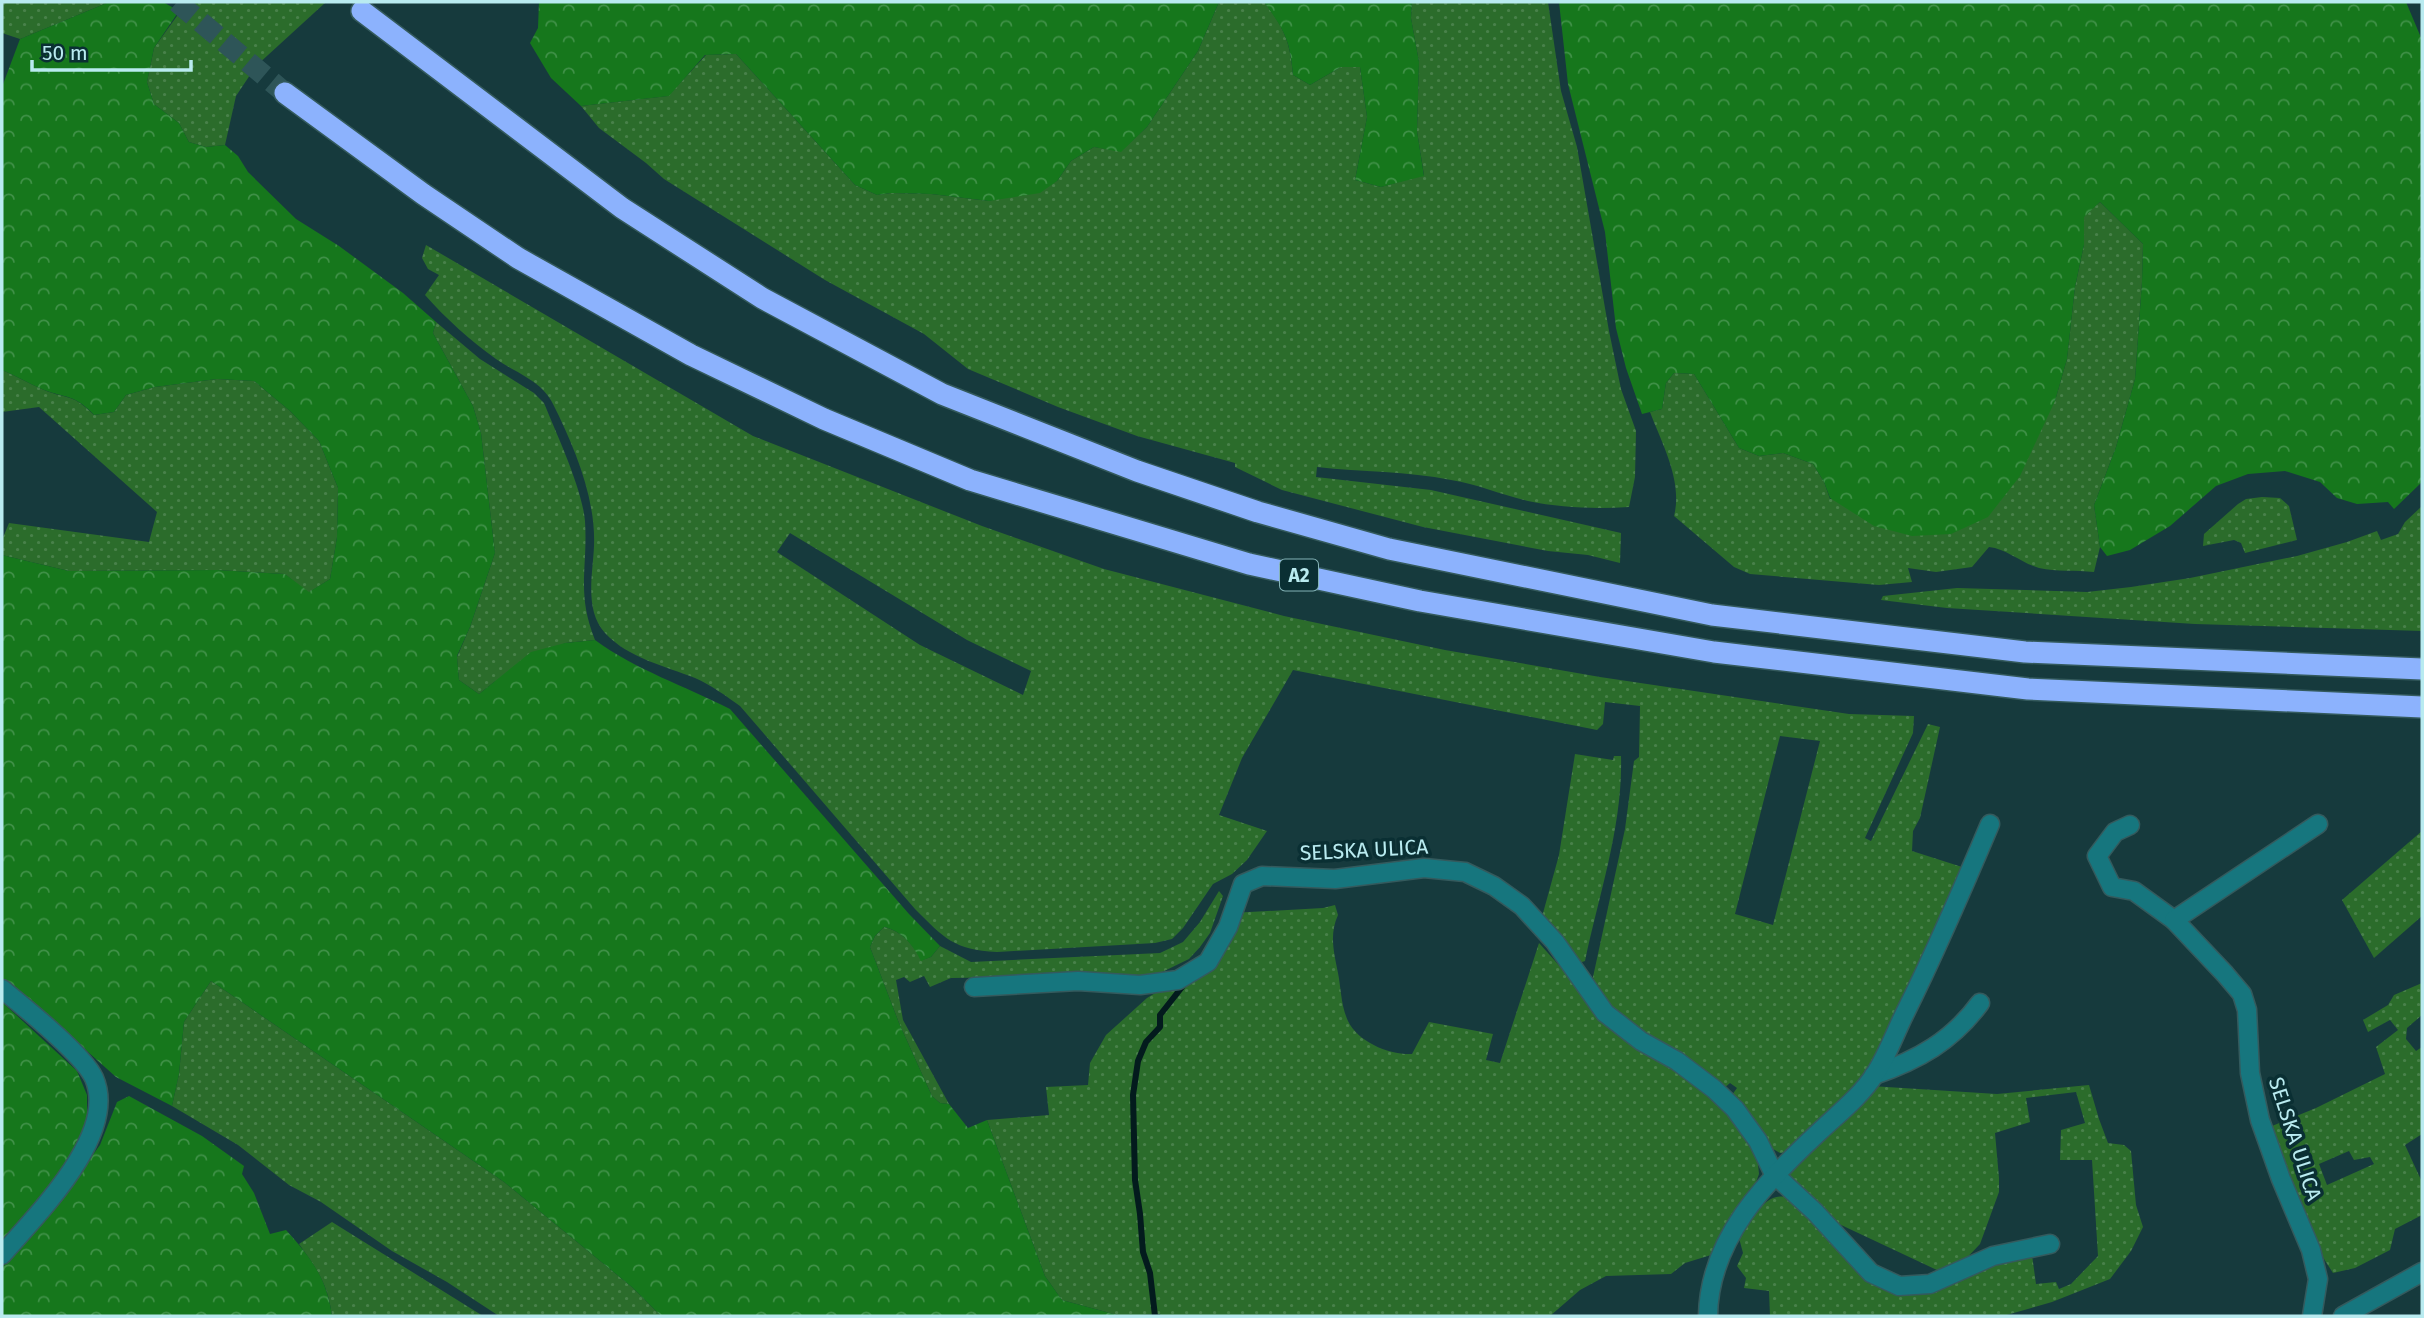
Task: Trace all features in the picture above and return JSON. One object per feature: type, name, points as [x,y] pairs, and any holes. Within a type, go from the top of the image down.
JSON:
[{"type":"highway","name":"A2","points":[[362,10],[622,208],[762,298],[942,394],[1138,471],[1258,512],[1389,549],[1712,615],[2025,652],[2422,669]]},
{"type":"highway","name":"A2","points":[[285,93],[423,194],[518,258],[703,361],[824,419],[970,480],[1249,564],[1420,601],[1714,652],[2028,689],[2422,707]]},
{"type":"street","points":[[1708,1316],[1709,1296],[1722,1252],[1742,1215],[1774,1174],[1840,1113],[1874,1075],[1936,950],[1990,824]]},
{"type":"street","points":[[2174,920],[2318,824]]},
{"type":"street","name":"SELSKA ULICA","points":[[2130,825],[2115,832],[2097,856],[2112,887],[2134,891],[2174,920],[2242,994],[2247,1010],[2250,1073],[2260,1120],[2311,1250],[2318,1279],[2312,1316]]},
{"type":"street","name":"SELSKA ULICA","points":[[974,987],[1077,981],[1140,985],[1178,980],[1208,962],[1228,927],[1243,884],[1262,876],[1335,879],[1424,868],[1465,872],[1494,886],[1522,906],[1555,942],[1605,1013],[1641,1041],[1677,1061],[1735,1109],[1758,1141],[1774,1174]]},
{"type":"street","points":[[2,989],[74,1052],[94,1079],[99,1112],[80,1161],[2,1255]]},
{"type":"street","points":[[1874,1075],[1907,1064],[1941,1042],[1971,1016],[1980,1003]]},
{"type":"street","points":[[1774,1174],[1815,1212],[1871,1273],[1899,1286],[1930,1284],[1993,1256],[2050,1244]]},
{"type":"street","points":[[2343,1316],[2422,1272]]},
{"type":"green space","points":[[2,2],[109,2],[20,39],[2,33]]},
{"type":"green space","points":[[109,2],[163,2],[179,11],[154,48],[147,82],[154,104],[179,123],[189,142],[206,147],[225,145],[296,219],[339,246],[403,293],[436,322],[433,333],[473,406],[481,433],[495,553],[470,627],[457,656],[459,680],[479,694],[531,652],[565,643],[595,640],[644,669],[730,709],[940,946],[931,957],[921,961],[906,939],[884,927],[875,936],[870,947],[899,1023],[932,1096],[940,1103],[949,1104],[968,1128],[987,1120],[1045,1276],[1062,1300],[1121,1316],[661,1316],[633,1288],[504,1182],[211,981],[184,1022],[179,1074],[172,1106],[116,1077],[2,979],[2,555],[69,571],[217,570],[285,574],[309,592],[330,579],[337,537],[338,488],[319,441],[290,411],[254,381],[217,379],[155,387],[126,395],[114,412],[94,415],[76,400],[44,390],[2,370],[2,87],[20,39]]},
{"type":"green space","points":[[187,2],[326,2],[256,66],[236,96],[225,145],[206,147],[189,142],[179,123],[154,104],[147,82],[154,48]]},
{"type":"green space","points":[[539,2],[1219,2],[1198,51],[1147,127],[1121,152],[1094,147],[1071,161],[1057,181],[1040,193],[989,201],[931,194],[877,195],[855,185],[736,54],[705,55],[669,96],[581,106],[551,78],[530,43],[538,28]]},
{"type":"green space","points":[[1219,2],[1264,2],[1285,36],[1293,75],[1310,85],[1341,67],[1360,67],[1367,117],[1355,180],[1381,187],[1424,175],[1417,131],[1419,62],[1411,18],[1412,2],[1548,2],[1561,91],[1577,147],[1609,331],[1621,389],[1636,431],[1635,477],[1629,507],[1578,507],[1540,503],[1461,482],[1401,473],[1317,467],[1316,477],[1431,490],[1621,533],[1620,563],[1588,555],[1548,551],[1423,527],[1282,490],[1235,467],[1235,463],[1137,436],[1058,407],[968,369],[924,334],[825,280],[664,179],[599,128],[581,106],[668,96],[706,55],[736,54],[855,185],[877,195],[931,194],[989,201],[1057,181],[1071,161],[1094,147],[1121,151],[1147,127],[1198,51]]},
{"type":"green space","points":[[1264,2],[1412,2],[1411,18],[1419,62],[1417,131],[1424,176],[1381,187],[1355,180],[1367,117],[1360,67],[1341,67],[1310,85],[1293,75],[1285,36]]},
{"type":"green space","points":[[1559,2],[2406,2],[2422,40],[2422,482],[2394,509],[2388,502],[2357,504],[2337,498],[2320,482],[2285,471],[2248,474],[2216,486],[2170,526],[2130,550],[2107,556],[2100,547],[2094,505],[2116,447],[2135,379],[2143,244],[2100,202],[2084,217],[2084,245],[2075,287],[2067,359],[2055,401],[2020,476],[1988,517],[1951,534],[1912,536],[1874,526],[1830,498],[1813,464],[1783,453],[1759,456],[1739,448],[1694,374],[1674,373],[1666,383],[1662,409],[1642,414],[1616,328],[1605,232],[1568,84]]},
{"type":"green space","points":[[2100,202],[2143,244],[2135,379],[2116,447],[2094,505],[2100,547],[2094,572],[2039,568],[2002,550],[1989,547],[1972,567],[1936,572],[1908,568],[1912,582],[1879,585],[1750,574],[1734,567],[1674,516],[1674,476],[1650,412],[1662,409],[1666,383],[1674,373],[1694,374],[1739,448],[1759,456],[1783,453],[1813,464],[1830,499],[2055,401],[2067,359],[2075,287],[2084,245],[2084,216]]},
{"type":"green space","points":[[426,245],[753,436],[982,526],[1104,569],[1284,616],[1445,650],[1600,677],[1849,714],[1914,716],[1913,733],[1865,838],[1871,841],[1928,724],[1940,727],[1920,818],[1913,831],[1912,851],[1962,867],[1915,979],[1870,1069],[1808,1138],[1793,1151],[1780,1153],[1768,1146],[1732,1095],[1737,1088],[1730,1083],[1723,1089],[1614,1013],[1598,992],[1593,977],[1625,829],[1634,761],[1639,757],[1640,706],[1605,702],[1603,724],[1597,730],[1293,670],[1242,758],[1219,815],[1267,831],[1247,860],[1232,874],[1213,884],[1183,928],[1172,939],[1155,943],[997,952],[970,949],[951,941],[915,909],[740,706],[701,681],[625,649],[614,642],[598,624],[592,602],[594,528],[587,491],[569,437],[553,404],[542,389],[477,345],[425,295],[439,275],[428,269],[422,258]],"holes":[[[790,533],[967,640],[1031,671],[1023,695],[920,645],[777,552]],[[1780,736],[1820,741],[1773,925],[1735,914]]]},
{"type":"green space","points":[[436,322],[480,359],[534,393],[544,403],[574,478],[585,521],[584,594],[595,640],[565,643],[494,682],[479,694],[459,680],[457,657],[495,553],[481,433],[473,406],[433,333]]},
{"type":"green space","points":[[2,370],[44,390],[75,400],[94,415],[114,412],[126,395],[155,387],[217,379],[254,381],[290,411],[319,441],[338,488],[337,537],[330,579],[308,593],[285,574],[217,570],[69,571],[2,555],[2,540],[9,523],[149,542],[157,512],[39,407],[2,412]]},
{"type":"green space","points":[[2280,498],[2289,506],[2297,540],[2245,553],[2241,543],[2234,540],[2203,546],[2204,534],[2238,504],[2246,499]]},
{"type":"green space","points":[[2422,506],[2422,631],[2195,624],[1947,608],[1881,600],[1883,596],[1957,588],[2087,592],[2190,578],[2297,556],[2377,531],[2381,540],[2398,534],[2405,522]]},
{"type":"green space","points":[[1575,754],[1613,760],[1614,756],[1621,756],[1618,808],[1609,859],[1585,961],[1576,964],[1540,924],[1559,855]]},
{"type":"green space","points":[[2422,831],[2422,916],[2374,958],[2342,900]]},
{"type":"green space","points":[[1219,891],[1223,896],[1210,933],[1200,947],[1189,959],[1156,975],[951,978],[930,987],[924,976],[910,982],[904,977],[896,980],[903,1020],[949,1104],[940,1103],[932,1096],[899,1023],[870,947],[875,936],[884,927],[906,939],[922,960],[931,957],[940,946],[971,962],[1160,953],[1183,942],[1200,922]]},
{"type":"green space","points":[[1335,905],[1338,915],[1333,944],[1344,1009],[1353,1028],[1375,1046],[1412,1054],[1429,1022],[1493,1034],[1486,1060],[1500,1063],[1539,943],[1598,1009],[1694,1079],[1737,1122],[1757,1154],[1759,1174],[1755,1185],[1711,1255],[1685,1263],[1671,1274],[1606,1276],[1580,1290],[1550,1316],[1121,1316],[1062,1300],[1045,1276],[987,1120],[1049,1115],[1046,1087],[1088,1085],[1090,1063],[1106,1035],[1147,998],[1206,962],[1231,913]]},
{"type":"green space","points":[[211,981],[504,1182],[633,1288],[661,1316],[499,1316],[392,1251],[321,1202],[289,1185],[238,1145],[172,1106],[179,1074],[184,1022]]},
{"type":"green space","points":[[2422,983],[2422,1015],[2407,1028],[2406,1039],[2416,1051],[2422,1047],[2422,1134],[2405,1145],[2422,1182],[2422,1215],[2395,1229],[2390,1250],[2355,1268],[2333,1273],[2315,1245],[2267,1128],[2316,1108],[2385,1074],[2376,1047],[2398,1030],[2390,1020],[2368,1032],[2363,1020],[2388,1005],[2394,995]],"holes":[[[2349,1151],[2354,1160],[2370,1157],[2374,1164],[2327,1185],[2319,1164]]]},
{"type":"green space","points":[[2,1002],[77,1071],[87,1095],[87,1123],[80,1152],[2,1244]]},
{"type":"green space","points":[[2089,1085],[2108,1143],[2124,1145],[2131,1151],[2136,1205],[2143,1227],[2131,1251],[2110,1279],[2052,1302],[2003,1316],[1770,1316],[1769,1291],[1744,1288],[1746,1278],[1737,1266],[1743,1253],[1739,1238],[1759,1209],[1779,1197],[1788,1197],[1882,1288],[2032,1255],[2036,1284],[2056,1282],[2059,1289],[2071,1284],[2098,1256],[2092,1160],[2060,1160],[2061,1130],[2085,1123],[2076,1092],[2026,1098],[2030,1122],[1995,1133],[1999,1192],[1980,1244],[1961,1264],[1939,1271],[1839,1224],[1789,1180],[1788,1173],[1871,1086],[1997,1094]]},
{"type":"green space","points":[[129,1096],[202,1136],[244,1166],[242,1174],[254,1193],[270,1234],[286,1230],[303,1250],[322,1279],[332,1316],[2,1316],[2,1268],[67,1190],[100,1145],[117,1102]]},
{"type":"green space","points":[[332,1222],[483,1316],[332,1316],[321,1277],[299,1244]]},
{"type":"waterway","points":[[1155,1316],[1150,1273],[1143,1252],[1135,1180],[1133,1095],[1138,1061],[1146,1042],[1160,1027],[1160,1015],[1186,982]]},
{"type":"tunnel","points":[[177,2],[285,93]]}]
